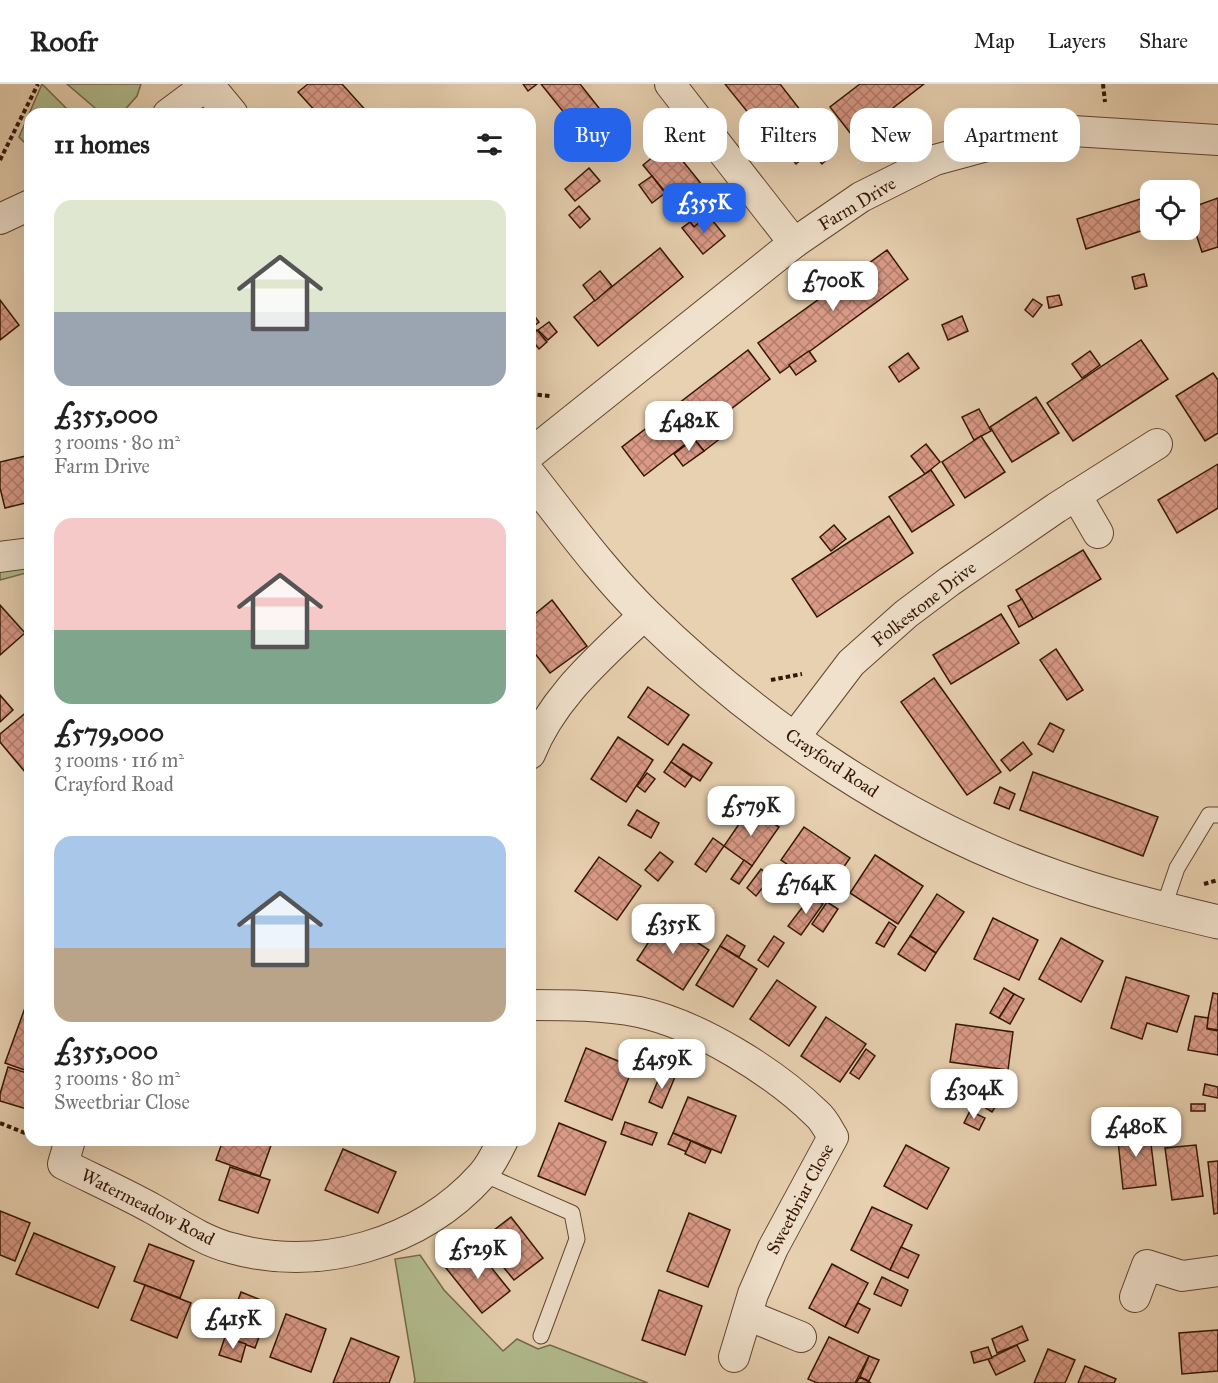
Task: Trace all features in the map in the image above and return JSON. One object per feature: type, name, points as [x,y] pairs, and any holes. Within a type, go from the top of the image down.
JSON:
[{"type":"street","points":[[670,84],[794,243]]},
{"type":"street","points":[[176,108],[206,85],[226,108]]},
{"type":"street","name":"Farm Drive","points":[[536,449],[794,243],[861,197],[935,160],[1005,141],[1073,131],[1218,140]]},
{"type":"street","points":[[0,219],[24,208]]},
{"type":"street","name":"Folkestone Drive","points":[[794,738],[851,663],[906,614],[950,581],[1076,495],[1157,444]]},
{"type":"street","name":"Crayford Road","points":[[536,483],[609,574],[645,614],[709,672],[794,738],[886,798],[975,843],[1057,878],[1163,909],[1218,922]]},
{"type":"street","points":[[1076,495],[1098,532]]},
{"type":"street","points":[[0,557],[24,554]]},
{"type":"street","points":[[536,742],[553,708],[645,614]]},
{"type":"street","name":"Sweetbriar Close","points":[[536,1004],[610,1007],[642,1013],[705,1035],[764,1072],[819,1116],[833,1137],[773,1248],[753,1294],[734,1357]]},
{"type":"street","name":"Watermeadow Road","points":[[68,1146],[63,1164],[197,1234],[230,1248],[267,1255],[304,1257],[370,1247],[416,1226],[442,1209],[483,1174],[499,1146]]},
{"type":"street","points":[[1135,1297],[1147,1265],[1182,1275],[1218,1271]]},
{"type":"street","points":[[747,1315],[801,1337]]},
{"type":"lane","points":[[1163,909],[1178,868],[1209,815],[1218,815]]},
{"type":"lane","points":[[483,1174],[572,1213],[577,1239],[541,1336]]},
{"type":"path","points":[[26,108],[38,84]]},
{"type":"path","points":[[0,160],[24,112]]},
{"type":"path","points":[[739,697],[758,683],[826,670],[841,675]]},
{"type":"path","points":[[0,1123],[24,1133]]},
{"type":"green space","points":[[42,84],[66,108],[32,108]]},
{"type":"green space","points":[[67,84],[141,84],[137,96],[126,108],[95,108]]},
{"type":"green space","points":[[24,125],[24,142],[19,137]]},
{"type":"green space","points":[[24,568],[24,574],[0,580],[0,571]]},
{"type":"green space","points":[[420,1255],[444,1290],[503,1351],[517,1339],[538,1349],[550,1345],[648,1383],[414,1383],[395,1259]]},
{"type":"building","points":[[308,84],[342,84],[364,108],[313,108],[298,92]]},
{"type":"building","points":[[523,84],[537,84],[528,91]]},
{"type":"building","points":[[541,84],[580,84],[599,108],[560,108]]},
{"type":"building","points":[[725,84],[780,84],[799,108],[744,108]]},
{"type":"building","points":[[860,84],[924,84],[893,108],[850,108],[850,133],[838,117],[838,108],[830,107]]},
{"type":"building","points":[[647,162],[684,162],[719,206],[694,227],[643,165]]},
{"type":"building","points":[[589,168],[600,181],[575,201],[565,189]]},
{"type":"building","points":[[652,176],[665,193],[652,203],[639,185]]},
{"type":"building","points":[[1218,198],[1218,247],[1202,252],[1198,240],[1200,240],[1200,204]]},
{"type":"building","points":[[1140,199],[1140,231],[1086,249],[1077,219]]},
{"type":"building","points":[[579,206],[590,219],[580,228],[569,215]]},
{"type":"building","points":[[708,215],[725,236],[703,254],[682,228],[690,222],[694,227]]},
{"type":"building","points":[[660,248],[683,277],[598,346],[574,317]]},
{"type":"building","points":[[887,250],[908,279],[780,373],[758,343]]},
{"type":"building","points":[[600,271],[612,286],[595,301],[583,285]]},
{"type":"building","points":[[1144,274],[1147,286],[1135,289],[1132,277]]},
{"type":"building","points":[[1059,295],[1062,305],[1049,308],[1047,297]]},
{"type":"building","points":[[1033,299],[1042,305],[1033,317],[1025,310]]},
{"type":"building","points":[[0,300],[19,325],[0,340]]},
{"type":"building","points":[[962,316],[968,331],[948,340],[942,325]]},
{"type":"building","points":[[549,322],[557,332],[548,340],[538,330]]},
{"type":"building","points":[[536,331],[547,342],[539,349],[536,345]]},
{"type":"building","points":[[1141,340],[1168,379],[1073,441],[1047,403]]},
{"type":"building","points":[[748,350],[770,379],[644,476],[622,447]]},
{"type":"building","points":[[809,351],[816,361],[796,375],[789,365]]},
{"type":"building","points":[[1090,351],[1100,365],[1082,378],[1072,364]]},
{"type":"building","points":[[908,353],[919,368],[899,382],[889,367]]},
{"type":"building","points":[[1213,373],[1218,380],[1218,433],[1205,441],[1176,396]]},
{"type":"building","points":[[1036,397],[1059,433],[1012,462],[990,427]]},
{"type":"building","points":[[979,409],[991,431],[974,440],[962,417]]},
{"type":"building","points":[[716,422],[726,434],[704,451],[694,439]]},
{"type":"building","points":[[981,436],[1005,472],[965,498],[942,462]]},
{"type":"building","points":[[694,439],[704,451],[683,466],[674,454]]},
{"type":"building","points":[[926,444],[940,462],[925,474],[911,456]]},
{"type":"building","points":[[24,456],[24,503],[5,508],[0,488],[0,462]]},
{"type":"building","points":[[1218,464],[1218,508],[1177,533],[1158,500]]},
{"type":"building","points":[[931,470],[954,505],[912,532],[889,497]]},
{"type":"building","points":[[889,516],[913,553],[817,617],[792,579]]},
{"type":"building","points":[[834,525],[846,539],[831,551],[820,537]]},
{"type":"building","points":[[1083,550],[1101,579],[1033,619],[1016,590]]},
{"type":"building","points":[[1022,599],[1033,619],[1019,627],[1008,606]]},
{"type":"building","points":[[552,600],[587,646],[550,673],[536,655],[536,613]]},
{"type":"building","points":[[0,605],[24,634],[0,655]]},
{"type":"building","points":[[1001,614],[1019,643],[951,684],[933,655]]},
{"type":"building","points":[[1056,649],[1083,690],[1067,700],[1040,660]]},
{"type":"building","points":[[934,678],[1001,772],[967,795],[901,702]]},
{"type":"building","points":[[648,687],[689,715],[668,745],[628,717]]},
{"type":"building","points":[[0,695],[13,710],[0,722]]},
{"type":"building","points":[[24,714],[24,771],[0,742],[0,734]]},
{"type":"building","points":[[1050,723],[1064,730],[1053,752],[1038,744]]},
{"type":"building","points":[[618,737],[653,760],[626,802],[591,779]]},
{"type":"building","points":[[1023,742],[1032,754],[1010,771],[1001,760]]},
{"type":"building","points":[[683,744],[712,763],[700,781],[671,762]]},
{"type":"building","points":[[671,762],[692,777],[685,787],[664,772]]},
{"type":"building","points":[[1033,772],[1158,817],[1143,856],[1020,810]]},
{"type":"building","points":[[647,773],[655,779],[645,792],[637,786]]},
{"type":"building","points":[[1000,787],[1015,794],[1009,809],[994,803]]},
{"type":"building","points":[[750,808],[779,827],[752,866],[724,846]]},
{"type":"building","points":[[637,810],[659,823],[651,838],[628,825]]},
{"type":"building","points":[[804,827],[850,858],[827,891],[781,860]]},
{"type":"building","points":[[713,838],[724,846],[706,872],[695,864]]},
{"type":"building","points":[[660,852],[673,862],[658,881],[645,870]]},
{"type":"building","points":[[875,855],[923,886],[898,924],[850,893]]},
{"type":"building","points":[[599,857],[641,886],[617,920],[575,891]]},
{"type":"building","points":[[744,860],[752,866],[739,884],[731,879]]},
{"type":"building","points":[[761,869],[771,877],[756,896],[747,888]]},
{"type":"building","points":[[937,894],[964,912],[936,953],[910,936]]},
{"type":"building","points":[[811,896],[823,904],[801,935],[788,926]]},
{"type":"building","points":[[827,902],[838,909],[823,932],[812,924]]},
{"type":"building","points":[[993,918],[1038,940],[1019,980],[974,959]]},
{"type":"building","points":[[663,920],[709,950],[683,990],[637,960]]},
{"type":"building","points":[[889,922],[896,927],[884,947],[876,943]]},
{"type":"building","points":[[727,935],[745,946],[739,957],[720,946]]},
{"type":"building","points":[[774,936],[784,943],[768,967],[758,960]]},
{"type":"building","points":[[910,936],[936,953],[925,971],[898,954]]},
{"type":"building","points":[[1061,938],[1103,961],[1081,1002],[1039,979]]},
{"type":"building","points":[[720,946],[757,969],[733,1007],[696,985]]},
{"type":"building","points":[[1126,977],[1189,996],[1177,1032],[1147,1023],[1142,1039],[1111,1028]]},
{"type":"building","points":[[777,980],[816,1007],[789,1046],[750,1019]]},
{"type":"building","points":[[1004,988],[1014,994],[999,1018],[990,1013]]},
{"type":"building","points":[[1213,993],[1218,994],[1218,1030],[1206,1028]]},
{"type":"building","points":[[1014,994],[1024,999],[1010,1024],[999,1018]]},
{"type":"building","points":[[24,1011],[24,1070],[5,1063]]},
{"type":"building","points":[[1195,1016],[1208,1018],[1207,1029],[1218,1031],[1218,1055],[1188,1050]]},
{"type":"building","points":[[826,1017],[866,1044],[840,1082],[801,1056]]},
{"type":"building","points":[[956,1024],[1013,1032],[1008,1070],[950,1062]]},
{"type":"building","points":[[586,1048],[633,1067],[612,1120],[565,1101]]},
{"type":"building","points":[[866,1049],[875,1056],[859,1079],[850,1073]]},
{"type":"building","points":[[8,1067],[24,1072],[24,1108],[0,1101]]},
{"type":"building","points":[[662,1071],[675,1077],[662,1108],[649,1102]]},
{"type":"building","points":[[986,1073],[1013,1081],[1009,1094],[982,1086]]},
{"type":"building","points":[[977,1083],[1001,1098],[992,1112],[968,1097]]},
{"type":"building","points":[[1205,1084],[1218,1087],[1218,1098],[1203,1095]]},
{"type":"building","points":[[688,1097],[736,1116],[721,1153],[673,1133]]},
{"type":"building","points":[[1191,1104],[1205,1104],[1205,1111],[1191,1111]]},
{"type":"building","points":[[970,1111],[985,1118],[979,1130],[964,1123]]},
{"type":"building","points":[[625,1122],[657,1133],[652,1145],[621,1134]]},
{"type":"building","points":[[559,1123],[606,1142],[585,1195],[538,1176]]},
{"type":"building","points":[[1149,1128],[1156,1185],[1123,1189],[1117,1131]]},
{"type":"building","points":[[673,1133],[691,1141],[687,1152],[668,1144]]},
{"type":"building","points":[[691,1141],[711,1150],[705,1163],[685,1154]]},
{"type":"building","points":[[906,1145],[949,1168],[927,1209],[884,1186]]},
{"type":"building","points":[[1196,1145],[1203,1196],[1172,1200],[1165,1148]]},
{"type":"building","points":[[221,1146],[271,1146],[260,1176],[216,1160]]},
{"type":"building","points":[[343,1149],[396,1172],[378,1213],[325,1190]]},
{"type":"building","points":[[1218,1161],[1218,1213],[1214,1214],[1208,1162]]},
{"type":"building","points":[[230,1167],[270,1180],[258,1213],[219,1200]]},
{"type":"building","points":[[872,1207],[912,1225],[890,1270],[851,1250]]},
{"type":"building","points":[[0,1211],[30,1223],[15,1261],[0,1255]]},
{"type":"building","points":[[689,1213],[730,1230],[708,1287],[667,1271]]},
{"type":"building","points":[[511,1217],[543,1258],[514,1280],[481,1240]]},
{"type":"building","points":[[34,1233],[115,1267],[98,1308],[16,1274]]},
{"type":"building","points":[[149,1244],[194,1261],[180,1298],[134,1281]]},
{"type":"building","points":[[474,1246],[510,1291],[482,1313],[446,1268]]},
{"type":"building","points":[[901,1247],[919,1255],[908,1278],[890,1270]]},
{"type":"building","points":[[832,1264],[868,1283],[845,1327],[809,1308]]},
{"type":"building","points":[[882,1277],[908,1290],[901,1306],[874,1294]]},
{"type":"building","points":[[145,1285],[191,1303],[177,1338],[131,1320]]},
{"type":"building","points":[[659,1290],[702,1306],[685,1355],[642,1340]]},
{"type":"building","points":[[241,1292],[271,1304],[255,1348],[225,1337]]},
{"type":"building","points":[[858,1303],[870,1309],[858,1333],[845,1327]]},
{"type":"building","points":[[286,1314],[326,1329],[311,1372],[270,1357]]},
{"type":"building","points":[[1022,1326],[1028,1340],[997,1353],[992,1339]]},
{"type":"building","points":[[1218,1330],[1218,1371],[1182,1374],[1179,1333]]},
{"type":"building","points":[[225,1337],[246,1344],[241,1362],[219,1355]]},
{"type":"building","points":[[829,1337],[869,1356],[855,1383],[817,1383],[808,1379]]},
{"type":"building","points":[[351,1338],[399,1357],[389,1383],[333,1383]]},
{"type":"building","points":[[1017,1345],[1025,1361],[996,1375],[988,1359]]},
{"type":"building","points":[[988,1347],[992,1358],[974,1363],[971,1352]]},
{"type":"building","points":[[1048,1349],[1075,1360],[1065,1383],[1034,1383]]},
{"type":"building","points":[[869,1356],[879,1360],[869,1381],[860,1377]]},
{"type":"building","points":[[1085,1366],[1116,1379],[1114,1383],[1078,1383]]},
{"type":"building","points":[[860,1377],[871,1383],[856,1383]]}]
